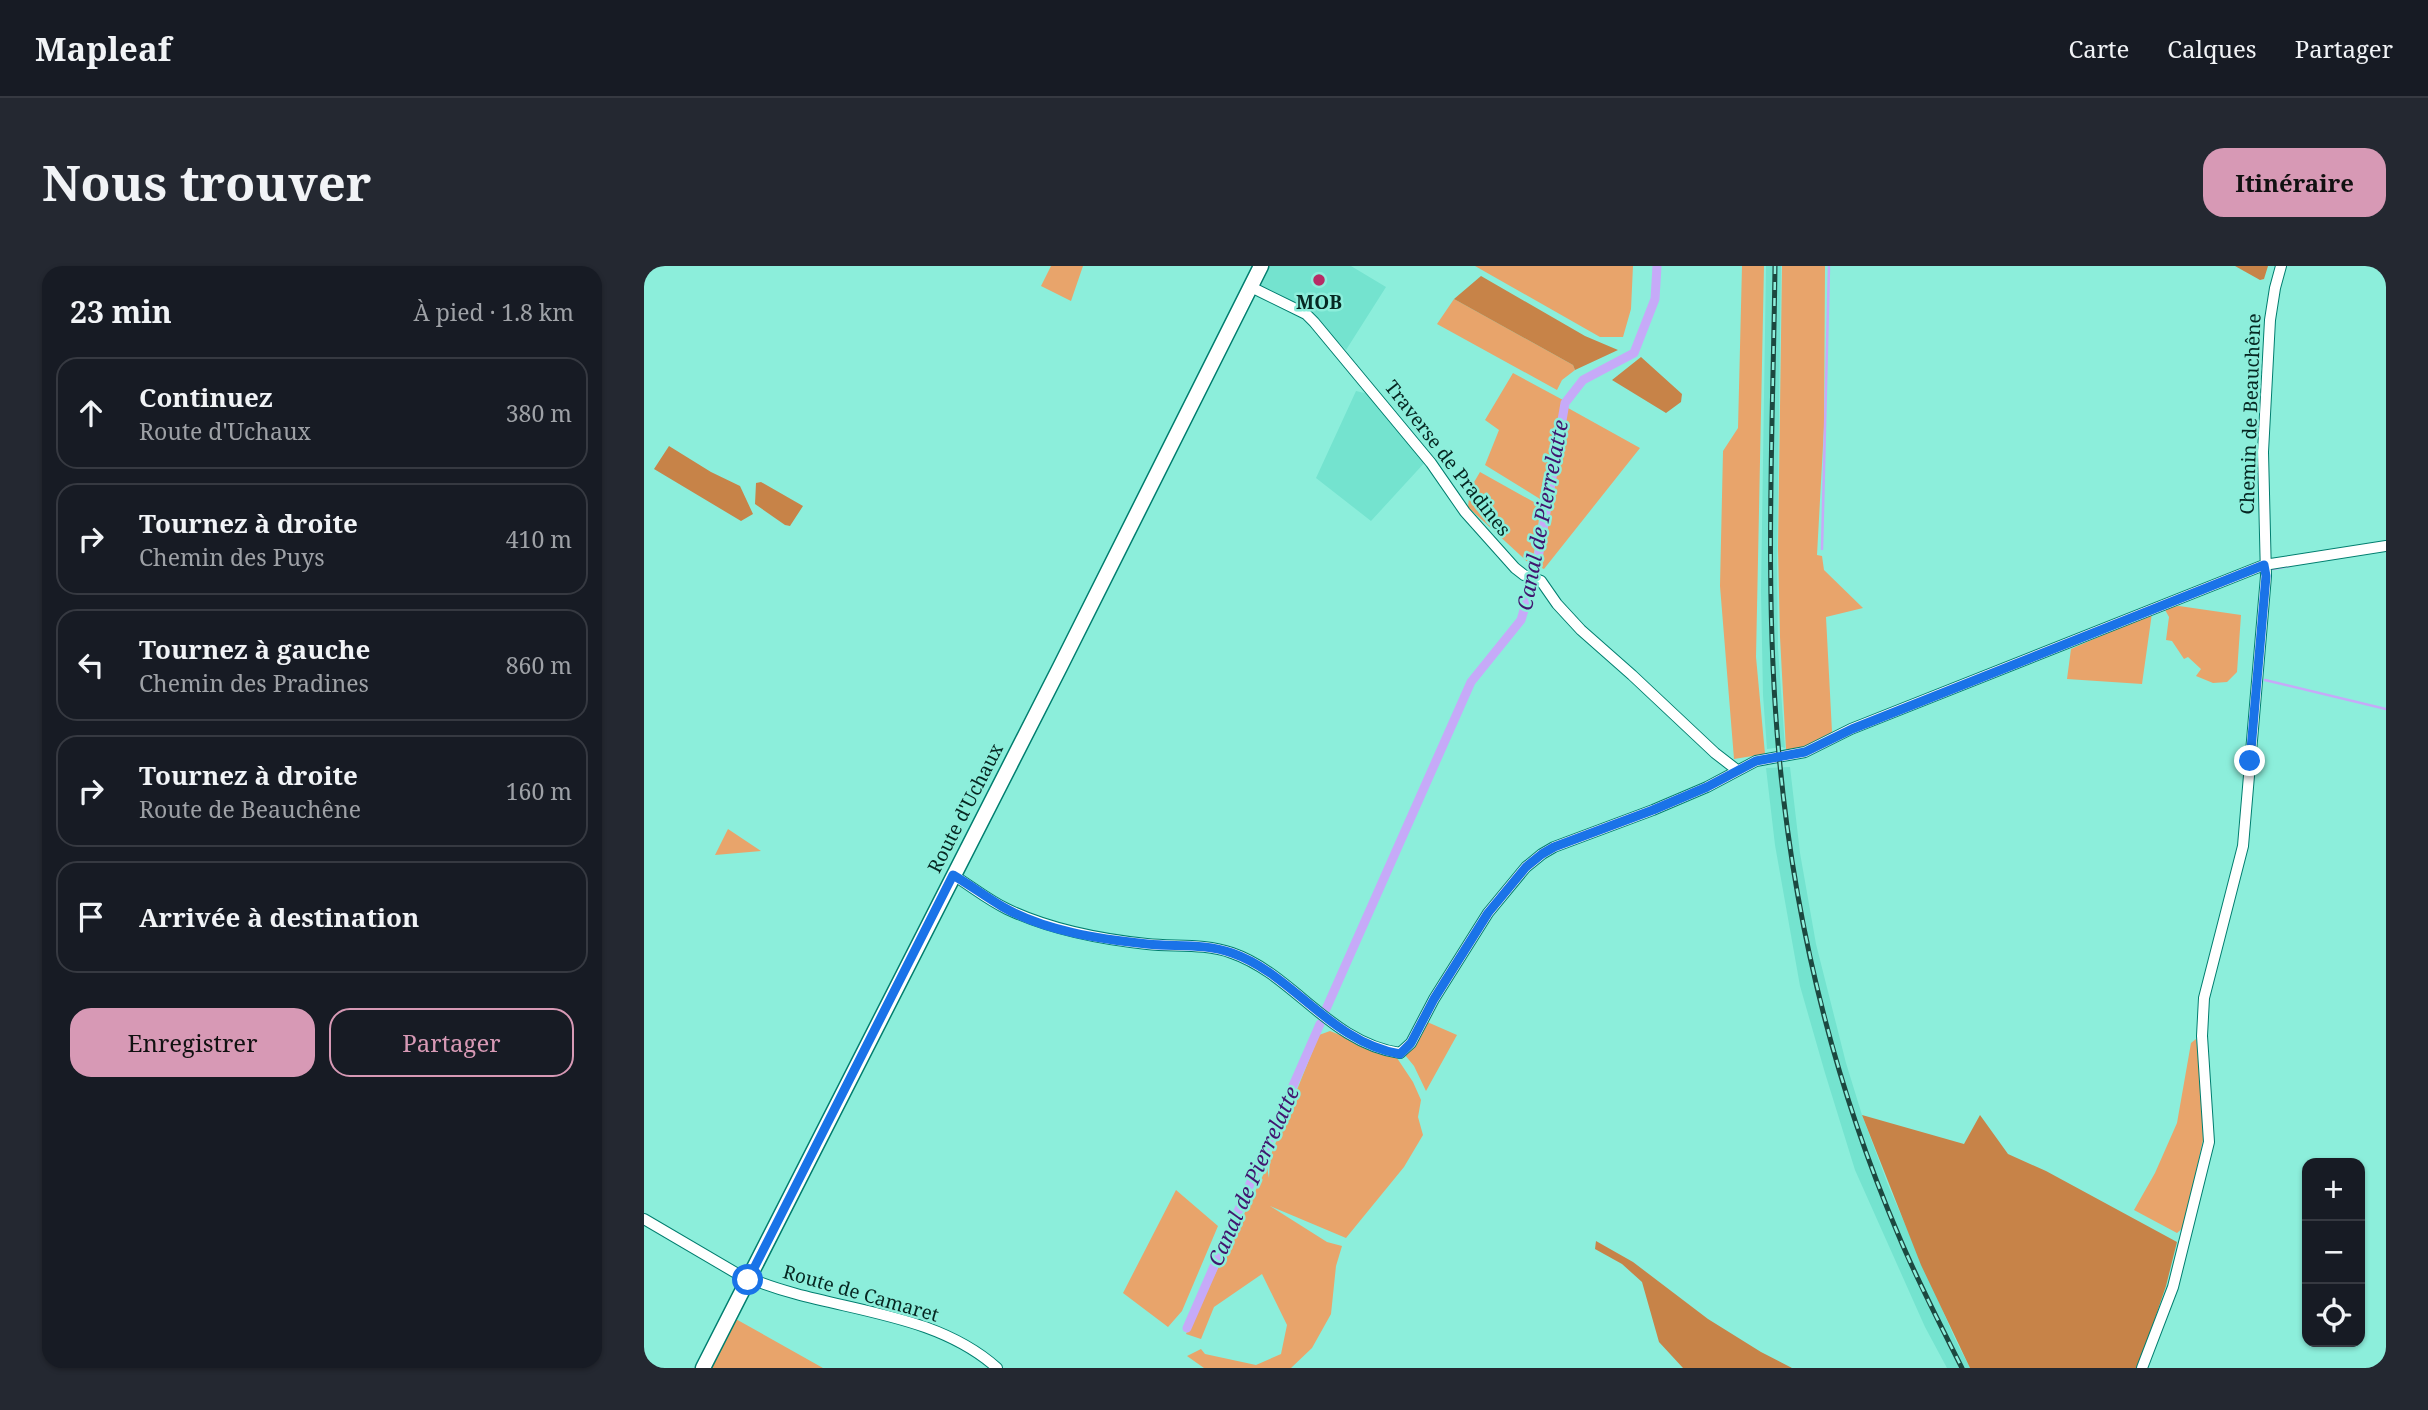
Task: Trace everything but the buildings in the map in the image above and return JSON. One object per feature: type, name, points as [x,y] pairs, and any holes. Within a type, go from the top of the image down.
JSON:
[{"type":"main road","name":"Route d'Uchaux","points":[[703,1368],[1261,266]]},
{"type":"street","name":"Chemin de Beauchêne","points":[[2142,1368],[2173,1287],[2208,1142],[2202,1036],[2204,998],[2243,846],[2266,576],[2263,452],[2270,333],[2272,304],[2281,266]]},
{"type":"street","name":"Traverse de Pradines","points":[[1251,287],[1306,314],[1432,463],[1465,512],[1516,568],[1546,587],[1557,604],[1581,630],[1737,770]]},
{"type":"street","points":[[953,875],[1004,908],[1048,926],[1125,942],[1197,946],[1232,953],[1269,973],[1337,1028],[1388,1052],[1400,1054],[1411,1043],[1438,992],[1488,913],[1526,867],[1554,847],[1653,810],[1707,787],[1756,761],[1805,752],[1843,732],[2264,565],[2386,546]]},
{"type":"street","name":"Route de Camaret","points":[[644,1219],[749,1279],[943,1334],[982,1355],[997,1368]]},
{"type":"shaded area","points":[[1051,266],[1083,266],[1071,301],[1041,286]]},
{"type":"shaded area","points":[[1266,266],[1351,266],[1386,287],[1346,350],[1312,315],[1256,285]]},
{"type":"shaded area","points":[[1475,266],[1633,266],[1631,309],[1623,337],[1600,337]]},
{"type":"shaded area","points":[[1742,266],[1764,266],[1756,657],[1765,754],[1734,759],[1720,586],[1723,451],[1738,428]]},
{"type":"shaded area","points":[[1766,266],[1781,266],[1777,567],[1778,648],[1785,748],[1767,749],[1761,592]]},
{"type":"shaded area","points":[[1782,266],[1825,266],[1824,427],[1817,555],[1822,556],[1824,570],[1863,608],[1826,617],[1832,732],[1800,750],[1786,750],[1780,637],[1778,548]]},
{"type":"shaded area","points":[[2235,266],[2268,266],[2264,279],[2260,280]]},
{"type":"shaded area","points":[[1481,276],[1585,336],[1618,350],[1575,370],[1573,365],[1454,299]]},
{"type":"shaded area","points":[[1454,299],[1573,365],[1575,370],[1562,380],[1557,390],[1437,324]]},
{"type":"shaded area","points":[[1641,357],[1682,394],[1681,402],[1666,413],[1612,380]]},
{"type":"shaded area","points":[[1513,373],[1563,400],[1540,499],[1485,465],[1499,430],[1485,420]]},
{"type":"shaded area","points":[[1356,391],[1373,395],[1427,460],[1371,521],[1316,478]]},
{"type":"shaded area","points":[[1568,408],[1640,448],[1544,569],[1538,566]]},
{"type":"shaded area","points":[[669,446],[740,486],[753,514],[741,521],[654,469]]},
{"type":"shaded area","points":[[1480,472],[1541,506],[1532,566],[1468,507],[1470,489]]},
{"type":"shaded area","points":[[761,482],[803,506],[790,526],[755,504],[756,483]]},
{"type":"shaded area","points":[[2179,606],[2241,615],[2237,672],[2227,682],[2213,683],[2196,676],[2201,669],[2188,657],[2184,659],[2172,641],[2166,640],[2169,617],[2164,608]]},
{"type":"shaded area","points":[[2152,613],[2142,684],[2067,679],[2071,649]]},
{"type":"shaded area","points":[[1790,767],[1800,853],[1816,944],[1846,1063],[1888,1185],[1970,1368],[1947,1368],[1925,1327],[1855,1170],[1825,1073],[1800,986],[1775,845],[1766,768]]},
{"type":"shaded area","points":[[728,829],[761,851],[715,855]]},
{"type":"shaded area","points":[[1425,1021],[1457,1035],[1426,1091],[1414,1066],[1405,1055]]},
{"type":"shaded area","points":[[1330,1031],[1397,1058],[1421,1100],[1418,1117],[1423,1135],[1404,1167],[1346,1238],[1270,1206],[1327,1242],[1342,1246],[1336,1266],[1331,1314],[1312,1348],[1291,1368],[1204,1368],[1187,1356],[1201,1349],[1205,1354],[1256,1365],[1281,1354],[1287,1325],[1262,1274],[1214,1307],[1201,1339],[1186,1334],[1267,1167],[1269,1178],[1270,1157],[1319,1035]]},
{"type":"shaded area","points":[[2196,1039],[2201,1080],[2203,1140],[2184,1227],[2177,1233],[2134,1210],[2155,1173],[2177,1123],[2191,1043]]},
{"type":"shaded area","points":[[1862,1115],[1964,1144],[1980,1115],[2008,1154],[2046,1171],[2177,1242],[2166,1286],[2138,1368],[1970,1368],[1921,1265]]},
{"type":"shaded area","points":[[1176,1190],[1218,1226],[1182,1311],[1168,1327],[1123,1293]]},
{"type":"shaded area","points":[[1596,1241],[1633,1262],[1708,1319],[1792,1368],[1683,1368],[1659,1342],[1642,1282],[1622,1264],[1595,1249]]},
{"type":"shaded area","points":[[734,1318],[823,1368],[708,1368]]},
{"type":"waterway","name":"Canal de Pierrelatte","points":[[1326,1009],[1471,682],[1521,620],[1536,570],[1565,403],[1583,380],[1634,353],[1655,299],[1657,266]]},
{"type":"waterway","points":[[1822,549],[1829,266]]},
{"type":"waterway","points":[[2273,569],[2290,566]]},
{"type":"waterway","points":[[2265,680],[2386,709]]},
{"type":"waterway","name":"Canal de Pierrelatte","points":[[1187,1328],[1320,1024]]},
{"type":"railway","points":[[1775,266],[1772,633],[1779,755],[1795,878],[1820,999],[1855,1119],[1905,1251],[1962,1368]]},
{"type":"place","name":"MOB","points":[[1319,280]]},
{"type":"route","points":[[748,1280],[953,875],[1004,908],[1048,926],[1125,942],[1197,946],[1232,953],[1269,973],[1337,1028],[1388,1052],[1400,1054],[1411,1043],[1434,999],[1488,913],[1526,867],[1554,847],[1653,810],[1707,787],[1756,761],[1805,752],[1852,729],[2264,565],[2266,576],[2250,761]]}]
